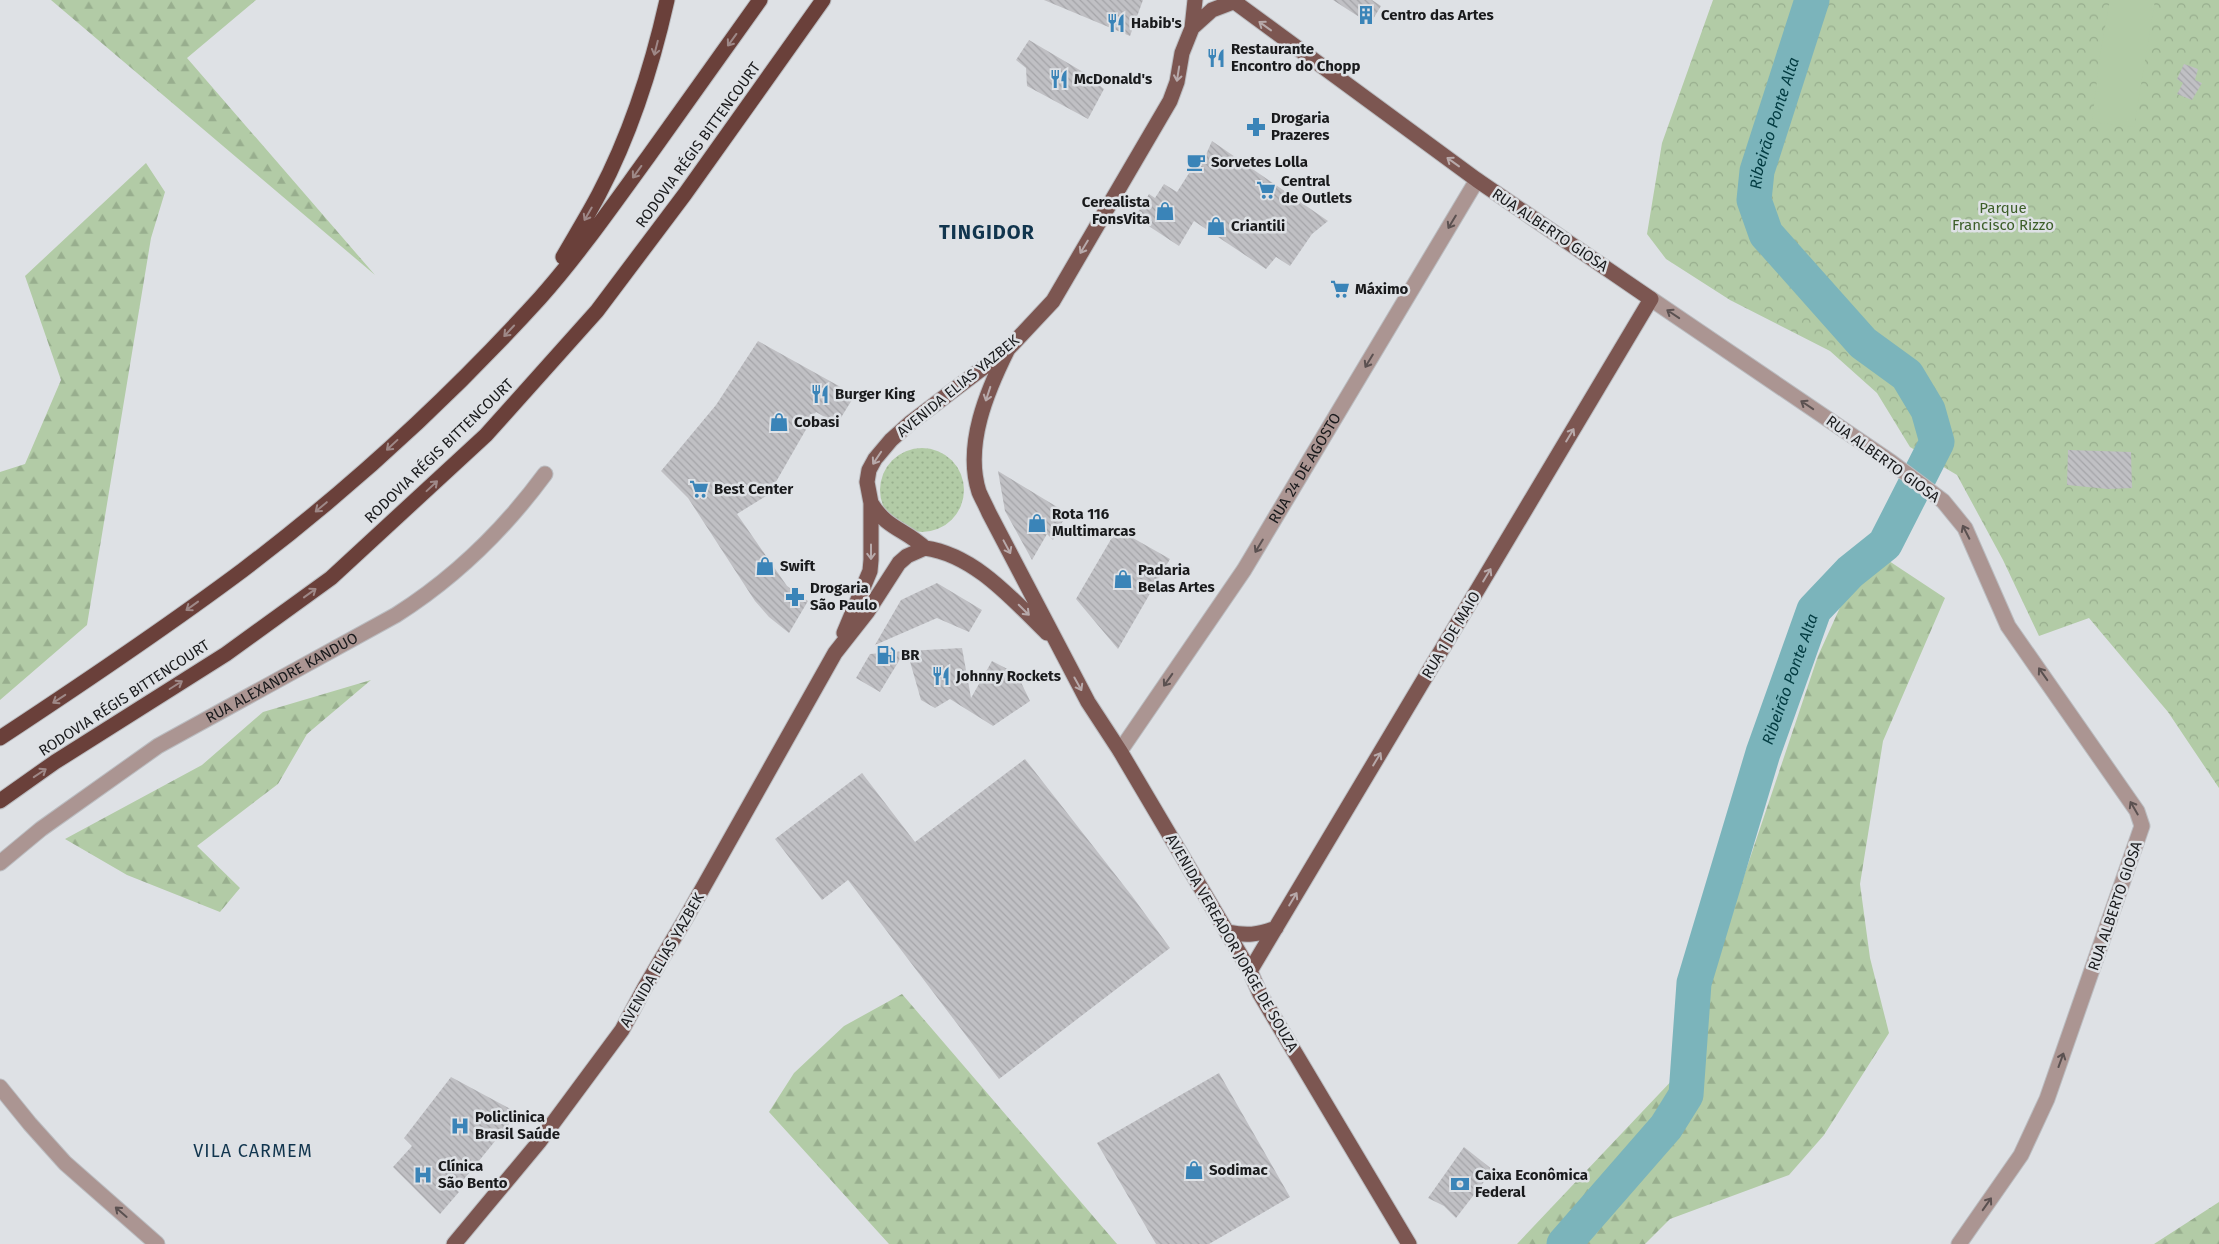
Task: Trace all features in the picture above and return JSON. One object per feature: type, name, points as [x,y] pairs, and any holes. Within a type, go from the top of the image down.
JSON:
[{"type":"highway","points":[[542,295],[600,193],[617,154],[655,53],[667,0]]},
{"type":"highway","points":[[0,738],[97,674],[243,570],[358,476],[438,402],[488,353],[542,295],[603,219],[760,0]]},
{"type":"highway","name":"RODOVIA RÉGIS BITTENCOURT","points":[[0,801],[56,762],[226,654],[330,578],[486,435],[597,311],[686,194],[823,0]]},
{"type":"main road","name":"AVENIDA ELIAS YAZBEK","points":[[454,1244],[539,1142],[622,1030],[836,653],[870,572],[872,560],[870,503],[867,482],[869,470],[887,444],[910,423],[1008,349],[1053,301],[1170,101],[1177,82],[1182,53],[1192,28],[1195,0]]},
{"type":"main road","points":[[1192,28],[1212,10],[1232,1]]},
{"type":"main road","name":"RUA ALBERTO GIOSA","points":[[1232,1],[1477,180],[1652,299]]},
{"type":"main road","name":"RUA 1 DE MAIO","points":[[1250,971],[1652,299]]},
{"type":"main road","name":"AVENIDA VEREADOR JORGE DE SOUZA","points":[[1008,349],[994,378],[976,438],[976,469],[979,491],[1088,702],[1120,751],[1228,932],[1250,971],[1260,994],[1409,1244]]},
{"type":"main road","name":"AVENIDA VEREADOR JORGE DE SOUZA","points":[[870,503],[887,523],[925,548],[943,552],[990,580],[1055,641]]},
{"type":"main road","name":"AVENIDA ELIAS YAZBEK","points":[[836,653],[868,611],[899,563],[906,556],[925,548]]},
{"type":"main road","points":[[1228,932],[1240,935],[1258,935],[1276,928]]},
{"type":"street","name":"RUA 24 DE AGOSTO","points":[[1120,751],[1244,570],[1477,180]]},
{"type":"street","name":"RUA ALBERTO GIOSA","points":[[1652,299],[1929,489],[1943,501],[1965,528],[2008,626],[2136,811],[2142,826],[2047,1099],[2021,1155],[1959,1244]]},
{"type":"street","name":"RUA ALEXANDRE KANDUO","points":[[0,863],[41,829],[158,746],[396,615],[429,594],[489,542],[517,512],[545,474]]},
{"type":"street","points":[[0,1087],[30,1124],[66,1163],[157,1244]]},
{"type":"green space","points":[[51,0],[256,0],[187,58],[375,275]]},
{"type":"green space","name":"Parque Francisco Rizzo","points":[[1713,0],[2219,0],[2219,788],[2168,712],[2089,618],[2039,636],[2003,560],[1957,475],[1910,447],[1877,393],[1830,351],[1730,300],[1666,259],[1647,234],[1662,143]]},
{"type":"green space","points":[[2110,0],[2155,0],[2134,127],[2092,122],[2100,55]]},
{"type":"green space","points":[[146,163],[165,192],[151,238],[87,625],[0,700],[0,472],[25,464],[61,380],[25,276]]},
{"type":"green space","points":[[922,448],[945,455],[957,467],[964,490],[957,513],[945,525],[922,532],[899,525],[887,513],[880,490],[887,467],[899,455]]},
{"type":"green space","points":[[1889,561],[1945,598],[1883,741],[1860,884],[1870,958],[1889,1033],[1824,1135],[1789,1175],[1670,1219],[1645,1244],[1517,1244],[1677,1075],[1818,656],[1847,592]]},
{"type":"green space","points":[[371,680],[307,734],[278,784],[197,846],[240,888],[220,912],[127,875],[65,839],[202,765],[263,712]]},
{"type":"green space","points":[[902,994],[1117,1244],[889,1244],[769,1112],[794,1073],[844,1026]]},
{"type":"green space","points":[[2219,1202],[2219,1244],[2154,1244]]},
{"type":"building","name":"Habib's","points":[[1044,0],[1143,0],[1130,36]]},
{"type":"building","name":"Centro das Artes","points":[[1333,0],[1372,0],[1381,6],[1370,24]]},
{"type":"building","name":"McDonald's","points":[[1029,40],[1083,72],[1104,89],[1088,119],[1027,86],[1026,68],[1016,60]]},
{"type":"building","points":[[2184,64],[2198,69],[2195,80],[2202,83],[2192,100],[2177,94],[2183,83],[2177,79]]},
{"type":"building","points":[[1212,141],[1328,221],[1312,234],[1290,266],[1276,257],[1266,269],[1194,221],[1179,246],[1135,217],[1149,194],[1155,198],[1164,184],[1177,192],[1198,159],[1204,159]]},
{"type":"building","name":"Best Center","points":[[758,341],[855,395],[837,424],[816,412],[769,494],[737,514],[787,586],[808,601],[789,633],[769,617],[755,601],[688,498],[661,471],[716,405]]},
{"type":"building","points":[[2068,450],[2131,452],[2132,488],[2108,489],[2067,485]]},
{"type":"building","name":"Rota 116 Multimarcas","points":[[998,471],[1067,513],[1053,540],[1047,534],[1032,560],[1005,511]]},
{"type":"building","name":"Padaria Belas Artes","points":[[1117,529],[1170,559],[1118,649],[1076,599]]},
{"type":"building","name":"BR","points":[[937,583],[982,610],[969,632],[937,618],[875,645],[901,600]]},
{"type":"building","points":[[962,648],[971,698],[992,661],[1017,674],[1030,701],[993,726],[950,699],[935,708],[921,700],[907,651]]},
{"type":"building","points":[[905,651],[880,692],[856,678],[870,654]]},
{"type":"building","points":[[1025,759],[1132,896],[1170,948],[999,1079],[848,880],[822,900],[775,839],[862,773],[915,842]]},
{"type":"building","name":"Sodimac","points":[[1219,1073],[1290,1197],[1209,1244],[1156,1244],[1097,1143]]},
{"type":"building","name":"Policlinica Brasil Saúde","points":[[451,1077],[518,1113],[456,1189],[459,1192],[440,1214],[393,1167],[412,1146],[404,1138]]},
{"type":"building","name":"Caixa Econômica Federal","points":[[1464,1147],[1493,1170],[1456,1218],[1444,1206],[1428,1198]]},
{"type":"waterway","name":"Ribeirão Ponte Alta","points":[[1564,1244],[1666,1127],[1686,1095],[1694,983],[1763,753],[1814,610],[1850,572],[1885,544],[1937,442],[1928,410],[1907,375],[1863,343],[1766,234],[1754,200],[1757,171],[1812,0]]},
{"type":"place","name":"Centro das Artes","points":[[1366,15]]},
{"type":"place","name":"Habib's","points":[[1116,23]]},
{"type":"place","name":"Restaurante Encontro do Chopp","points":[[1216,58]]},
{"type":"place","name":"McDonald's","points":[[1059,79]]},
{"type":"place","name":"Drogaria Prazeres","points":[[1256,127]]},
{"type":"place","name":"Sorvetes Lolla","points":[[1196,162]]},
{"type":"place","name":"Central de Outlets","points":[[1266,190]]},
{"type":"place","name":"Cerealista FonsVita","points":[[1165,211]]},
{"type":"place","name":"Criantili","points":[[1216,226]]},
{"type":"place","name":"Máximo","points":[[1340,289]]},
{"type":"place","name":"Burger King","points":[[820,394]]},
{"type":"place","name":"Cobasi","points":[[779,422]]},
{"type":"place","name":"Best Center","points":[[699,489]]},
{"type":"place","name":"Rota 116 Multimarcas","points":[[1037,523]]},
{"type":"place","name":"Swift","points":[[765,566]]},
{"type":"place","name":"Padaria Belas Artes","points":[[1123,579]]},
{"type":"place","name":"Drogaria São Paulo","points":[[795,597]]},
{"type":"place","name":"BR","points":[[886,655]]},
{"type":"place","name":"Johnny Rockets","points":[[941,676]]},
{"type":"place","name":"Policlinica Brasil Saúde","points":[[460,1126]]},
{"type":"place","name":"Sodimac","points":[[1194,1170]]},
{"type":"place","name":"Clínica São Bento","points":[[423,1175]]},
{"type":"place","name":"Caixa Econômica Federal","points":[[1460,1184]]},
{"type":"district","name":"TINGIDOR","points":[[987,232]]},
{"type":"district","name":"VILA CARMEM","points":[[253,1151]]}]
